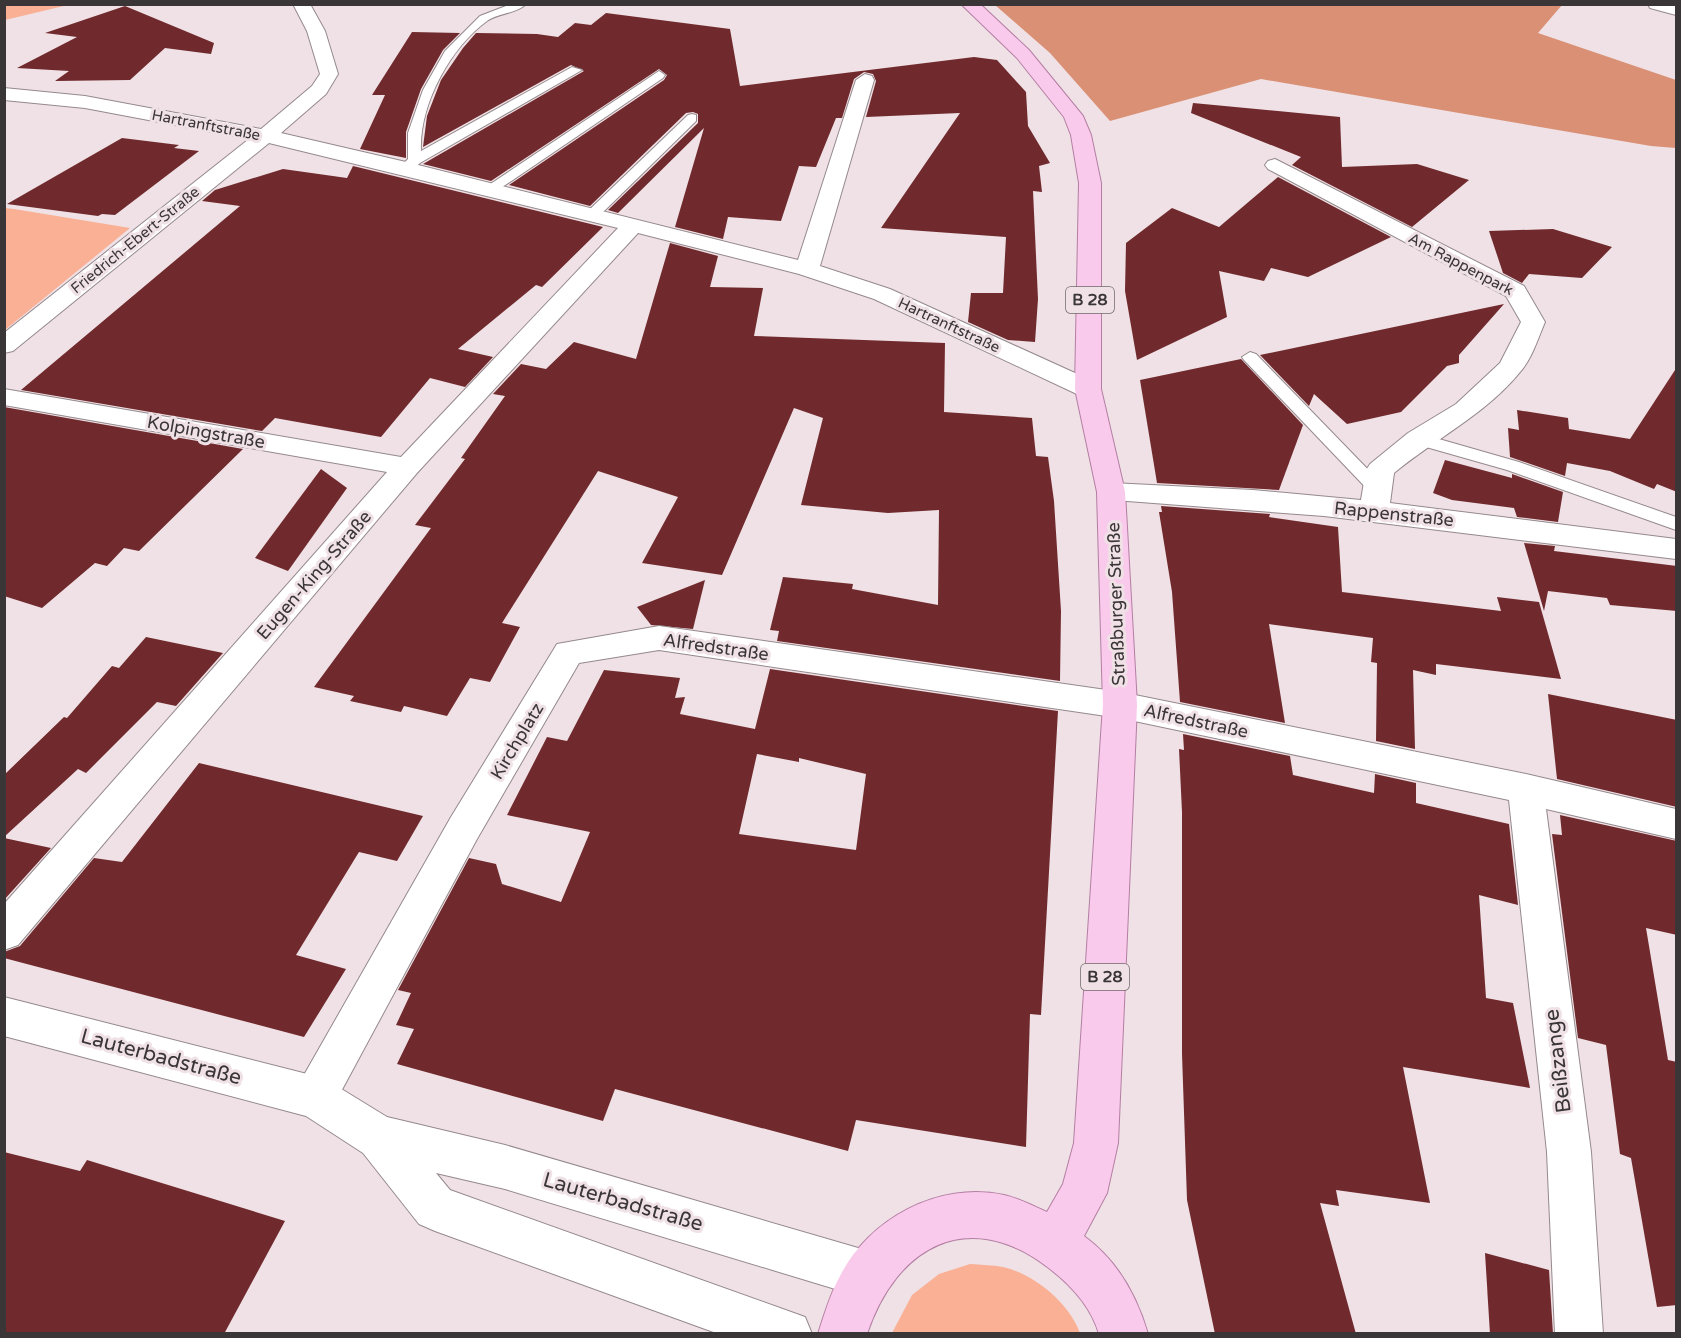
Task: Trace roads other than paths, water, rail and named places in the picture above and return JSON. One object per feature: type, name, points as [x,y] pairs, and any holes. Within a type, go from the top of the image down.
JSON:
[{"type":"main road","name":"Straßburger Straße","points":[[969,4],[1023,54],[1073,116],[1081,135],[1090,183],[1092,210],[1088,389],[1111,492],[1120,705],[1096,1143],[1084,1193],[1056,1240]]},
{"type":"main road","points":[[842,1334],[848,1309],[865,1274],[890,1246],[919,1227],[953,1216],[987,1214],[1023,1223],[1056,1240],[1095,1276],[1122,1323],[1124,1334]]},
{"type":"street","name":"Friedrich-Ebert-Straße","points":[[4,346],[319,90],[329,74],[315,32],[301,4]]},
{"type":"street","points":[[1656,4],[1677,10]]},
{"type":"street","points":[[807,269],[865,80]]},
{"type":"street","name":"Hartranftstraße","points":[[4,94],[85,102],[410,164],[490,189],[807,269],[882,294],[1088,389]]},
{"type":"street","name":"Am Rappenpark","points":[[1275,165],[1516,291],[1533,321],[1511,368],[1466,410],[1418,439],[1380,470],[1376,500]]},
{"type":"street","name":"Eugen-King-Straße","points":[[4,933],[407,467],[632,226]]},
{"type":"street","name":"Kolpingstraße","points":[[4,397],[407,467]]},
{"type":"street","name":"Rappenstraße","points":[[1111,492],[1376,500],[1677,549]]},
{"type":"street","name":"Alfredstraße","points":[[569,653],[659,638],[1120,705],[1526,789],[1677,824]]},
{"type":"street","name":"Kirchplatz","points":[[315,1097],[464,828],[569,653]]},
{"type":"street","name":"Beißzange","points":[[1526,789],[1569,1152],[1579,1334]]},
{"type":"street","name":"Lauterbadstraße","points":[[4,1016],[315,1097],[379,1137],[505,1167],[606,1199],[775,1246],[865,1274]]},
{"type":"street","name":"Lauterbadstraße","points":[[379,1137],[435,1208],[788,1334]]},
{"type":"lane","points":[[410,164],[414,133],[429,90],[451,51],[484,18],[520,5]]},
{"type":"lane","points":[[410,164],[576,70]]},
{"type":"lane","points":[[490,189],[659,75]]},
{"type":"lane","points":[[592,215],[692,118]]},
{"type":"lane","points":[[1250,357],[1376,500]]},
{"type":"lane","points":[[1418,439],[1513,466],[1677,524]]}]
